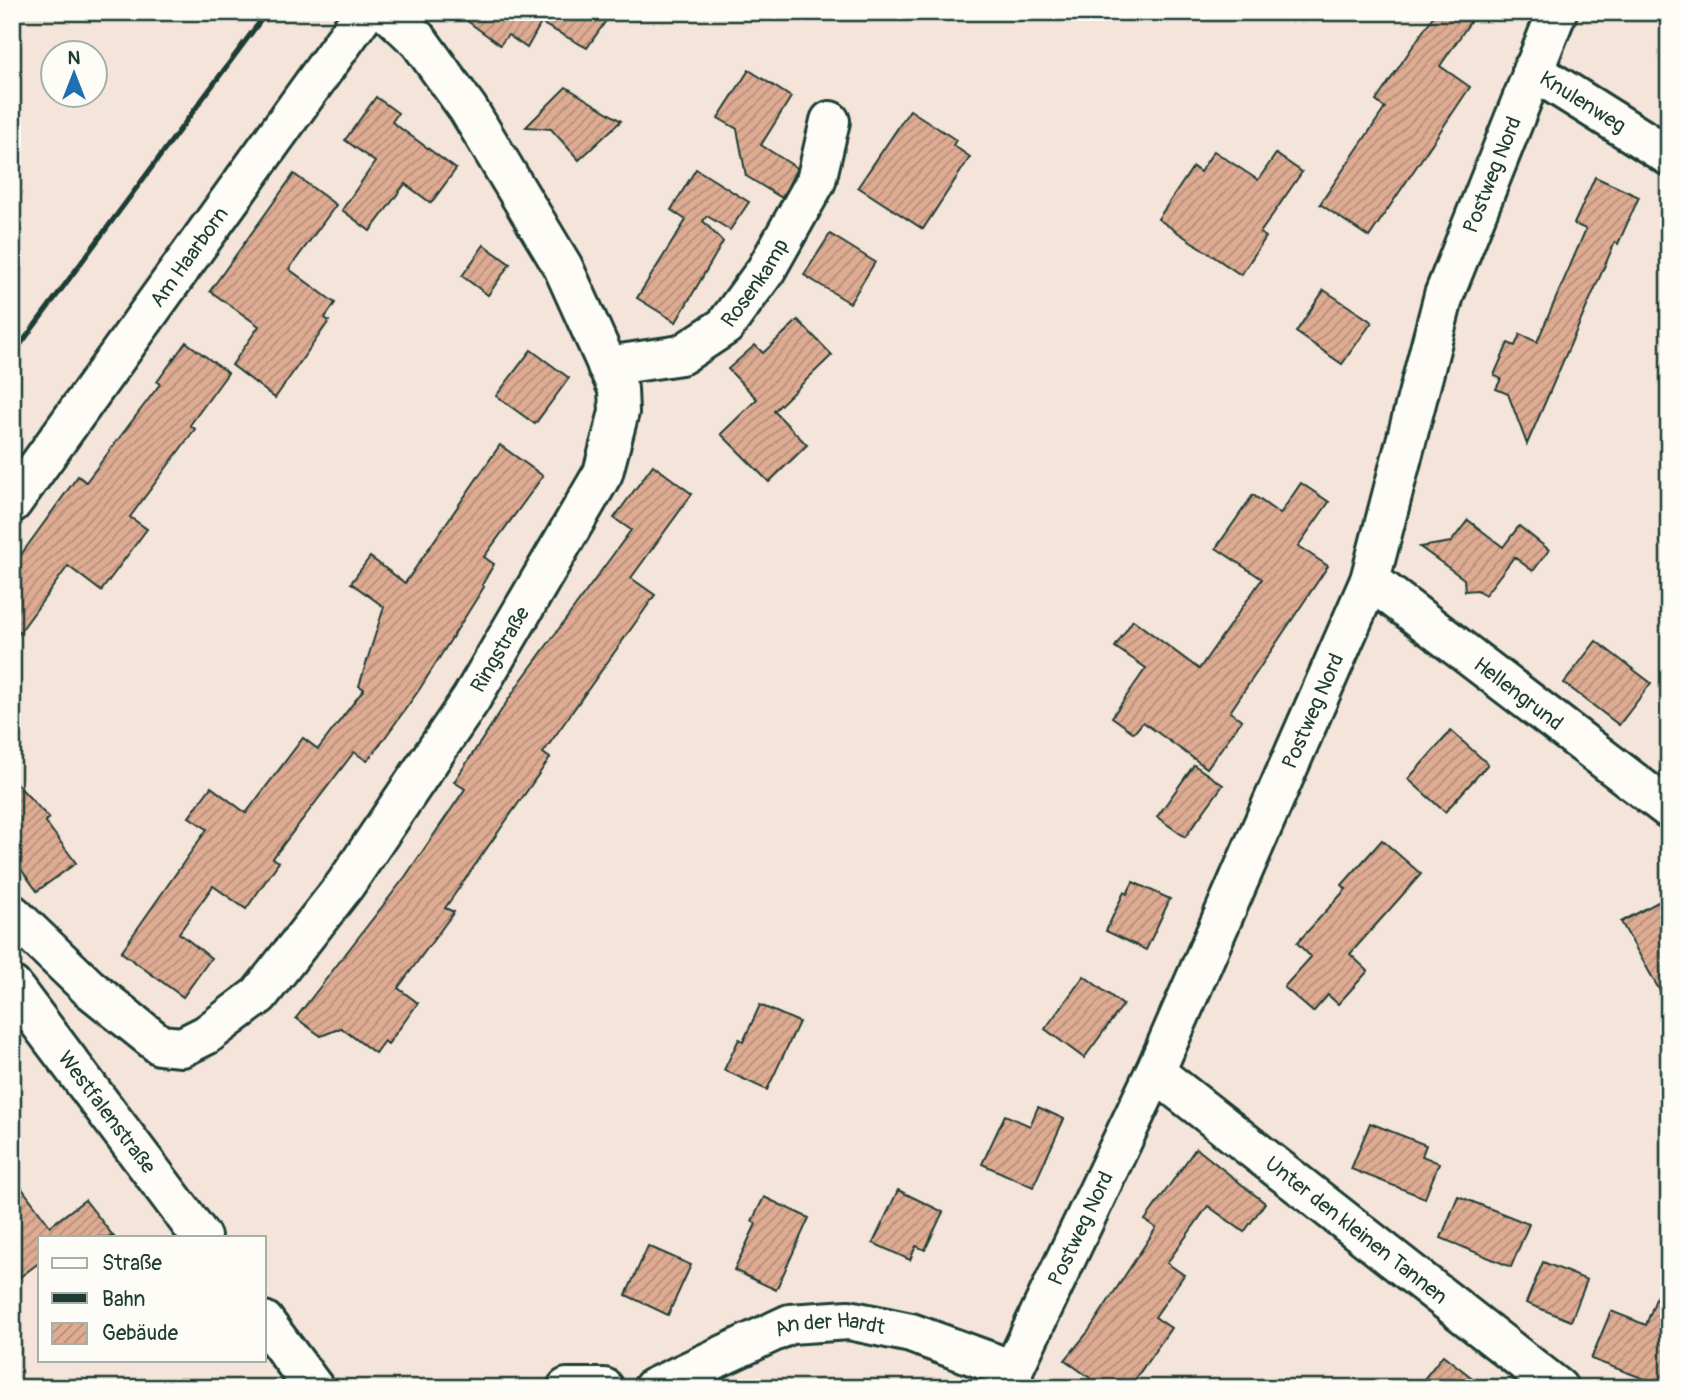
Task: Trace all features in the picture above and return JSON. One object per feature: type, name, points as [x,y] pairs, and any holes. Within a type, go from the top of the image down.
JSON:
[{"type":"street","name":"Am Haarborn","points":[[12,503],[365,12]]},
{"type":"street","name":"Ringstraße","points":[[12,914],[89,988],[160,1045],[182,1046],[206,1035],[259,995],[345,885],[471,699],[603,473],[618,412],[618,389],[563,267],[468,108],[419,41],[388,12]]},
{"type":"street","name":"Postweg Nord","points":[[1013,1379],[1155,1072],[1370,580],[1444,295],[1557,12]]},
{"type":"street","name":"Knulenweg","points":[[1532,71],[1669,156]]},
{"type":"street","name":"Rosenkamp","points":[[607,366],[681,355],[725,326],[766,270],[816,181],[830,121]]},
{"type":"street","name":"Hellengrund","points":[[1370,580],[1669,808]]},
{"type":"street","name":"Westfalenstraße","points":[[12,986],[200,1236]]},
{"type":"street","name":"Unter den kleinen Tannen","points":[[1155,1072],[1558,1388]]},
{"type":"street","name":"An der Hardt","points":[[653,1388],[790,1324],[849,1320],[911,1333],[1013,1379]]},
{"type":"street","points":[[266,1324],[314,1388]]},
{"type":"street","points":[[567,1388],[604,1388]]},
{"type":"building","points":[[455,12],[612,12],[587,48],[541,23],[527,48],[508,35],[500,45]]},
{"type":"building","points":[[1436,12],[1477,12],[1440,66],[1470,87],[1369,237],[1320,204],[1385,108],[1376,101]]},
{"type":"building","points":[[749,70],[791,97],[761,145],[797,168],[782,198],[746,176],[737,129],[718,118]]},
{"type":"building","points":[[566,87],[621,121],[579,160],[551,129],[526,127]]},
{"type":"building","points":[[376,97],[398,113],[392,122],[456,169],[431,203],[405,184],[370,231],[342,210],[375,162],[345,140]]},
{"type":"building","points":[[910,110],[956,140],[953,145],[970,157],[923,229],[858,187]]},
{"type":"building","points":[[1214,151],[1258,180],[1276,154],[1302,172],[1260,233],[1266,237],[1241,275],[1158,219],[1193,167],[1200,172]]},
{"type":"building","points":[[696,169],[749,202],[730,230],[707,216],[703,221],[723,242],[676,322],[637,298],[686,220],[671,210]]},
{"type":"building","points":[[294,174],[336,205],[289,269],[335,303],[325,318],[329,321],[275,398],[232,365],[259,326],[210,291]]},
{"type":"building","points":[[1595,177],[1639,197],[1618,244],[1615,242],[1527,444],[1508,394],[1496,389],[1501,379],[1494,375],[1508,343],[1515,346],[1520,334],[1537,342],[1586,229],[1574,224]]},
{"type":"building","points":[[830,234],[875,262],[850,303],[804,275]]},
{"type":"building","points":[[484,245],[510,264],[488,295],[462,276]]},
{"type":"building","points":[[1324,290],[1372,322],[1342,364],[1296,332]]},
{"type":"building","points":[[798,320],[832,355],[774,411],[807,445],[769,482],[721,434],[757,399],[728,369],[755,345],[763,353]]},
{"type":"building","points":[[186,342],[228,373],[190,425],[195,429],[130,517],[147,529],[101,591],[68,566],[12,643],[12,567],[78,476],[86,482],[160,384],[157,382]]},
{"type":"building","points":[[531,350],[569,378],[535,424],[496,396]]},
{"type":"building","points":[[500,445],[543,476],[484,557],[494,564],[482,585],[484,587],[419,690],[379,746],[367,761],[354,752],[273,858],[279,862],[246,909],[213,886],[179,933],[211,958],[183,997],[121,952],[207,829],[189,817],[211,787],[246,813],[303,738],[318,749],[364,689],[359,686],[384,607],[351,583],[370,557],[405,583]]},
{"type":"building","points":[[653,465],[692,494],[631,578],[655,595],[543,753],[550,758],[445,908],[454,912],[398,988],[418,1003],[388,1044],[384,1041],[375,1053],[341,1028],[321,1036],[296,1018],[405,877],[465,789],[454,782],[520,682],[631,530],[614,518]]},
{"type":"building","points":[[1301,483],[1329,502],[1298,546],[1328,566],[1230,712],[1242,720],[1207,768],[1143,722],[1134,733],[1112,717],[1146,668],[1115,647],[1133,620],[1199,669],[1262,579],[1216,548],[1253,495],[1280,514]]},
{"type":"building","points":[[1468,520],[1503,547],[1519,526],[1549,550],[1533,571],[1514,557],[1485,595],[1477,590],[1465,591],[1464,579],[1420,547],[1451,542]]},
{"type":"building","points":[[1596,641],[1651,683],[1619,725],[1564,683]]},
{"type":"building","points":[[1451,731],[1488,764],[1445,812],[1408,779]]},
{"type":"building","points":[[1194,765],[1223,785],[1185,837],[1157,817]]},
{"type":"building","points":[[12,779],[49,818],[45,821],[76,863],[37,891],[12,857]]},
{"type":"building","points":[[1382,840],[1421,874],[1350,954],[1368,971],[1338,1004],[1328,995],[1313,1012],[1284,987],[1311,957],[1297,943],[1346,889],[1342,885]]},
{"type":"building","points":[[1133,882],[1170,899],[1146,950],[1106,931],[1124,892],[1127,894]]},
{"type":"building","points":[[1669,896],[1669,1007],[1621,922]]},
{"type":"building","points":[[1084,976],[1123,1005],[1084,1058],[1045,1029]]},
{"type":"building","points":[[760,1005],[799,1022],[767,1090],[724,1070],[739,1039],[743,1042]]},
{"type":"building","points":[[1038,1107],[1064,1119],[1033,1187],[982,1164],[1005,1115],[1030,1126]]},
{"type":"building","points":[[1370,1123],[1426,1145],[1422,1156],[1439,1163],[1425,1198],[1351,1169]]},
{"type":"building","points":[[1196,1148],[1265,1203],[1244,1232],[1208,1206],[1167,1263],[1184,1275],[1155,1317],[1171,1328],[1129,1388],[1104,1388],[1065,1360],[1088,1332],[1156,1228],[1145,1220]]},
{"type":"building","points":[[12,1175],[50,1226],[85,1200],[113,1236],[38,1236],[38,1264],[12,1283]]},
{"type":"building","points":[[898,1190],[943,1212],[925,1250],[916,1246],[910,1260],[873,1243]]},
{"type":"building","points":[[1458,1196],[1529,1224],[1511,1267],[1441,1238]]},
{"type":"building","points":[[764,1197],[809,1218],[776,1290],[734,1270],[756,1224],[752,1221]]},
{"type":"building","points":[[648,1246],[691,1265],[668,1315],[626,1295]]},
{"type":"building","points":[[1543,1262],[1587,1280],[1571,1321],[1526,1303]]},
{"type":"building","points":[[1666,1272],[1669,1272],[1669,1388],[1591,1359],[1611,1311],[1646,1325]]},
{"type":"building","points":[[1443,1355],[1485,1388],[1417,1388]]},
{"type":"railway","points":[[12,356],[267,12]]}]
